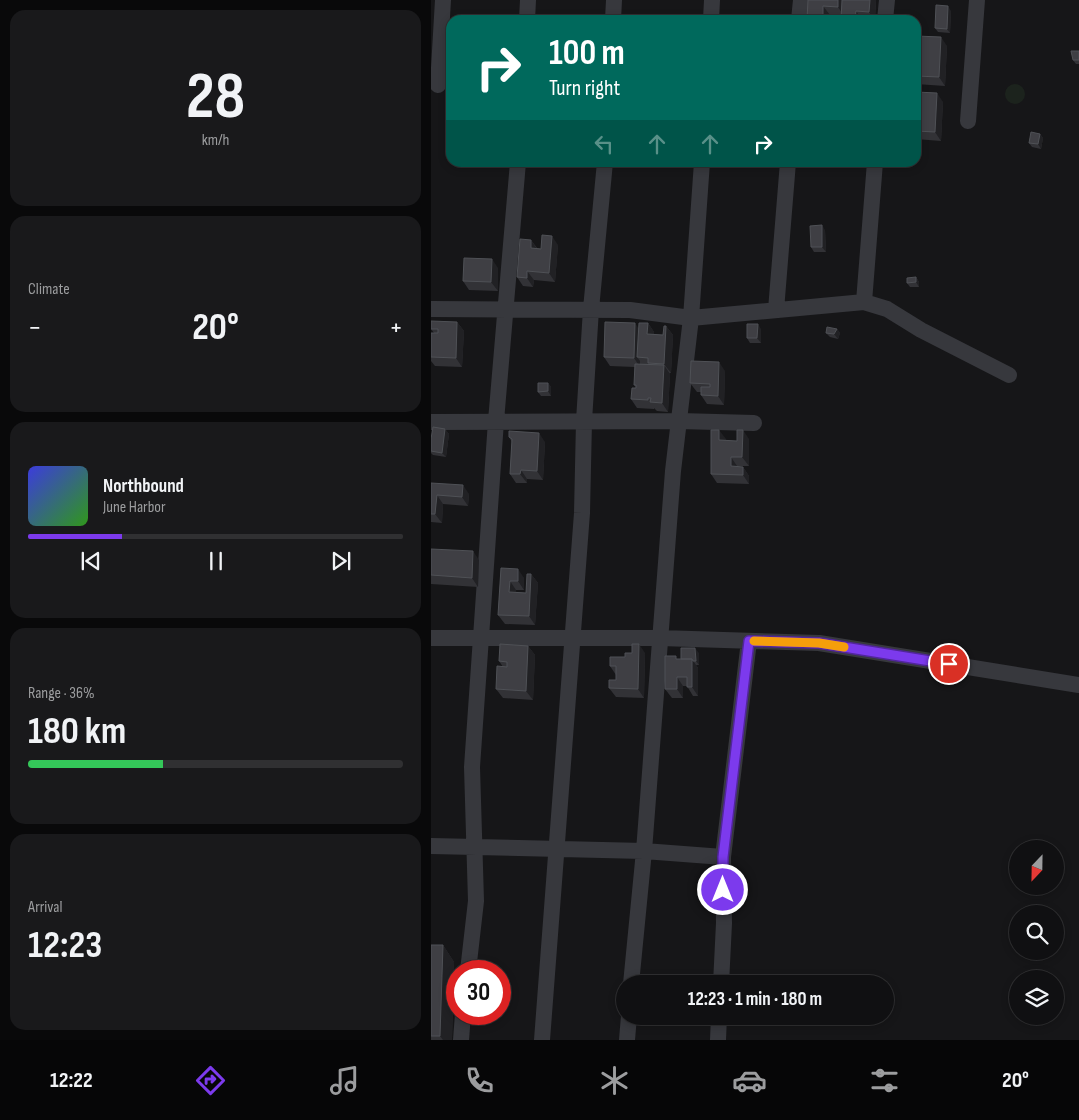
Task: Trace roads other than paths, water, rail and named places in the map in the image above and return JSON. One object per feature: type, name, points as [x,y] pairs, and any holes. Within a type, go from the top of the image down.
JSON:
[{"type":"street","points":[[440,85],[443,0]]},
{"type":"street","points":[[527,15],[528,0]]},
{"type":"street","points":[[614,15],[615,0]]},
{"type":"street","points":[[711,15],[712,0]]},
{"type":"street","points":[[800,15],[801,0]]},
{"type":"street","points":[[886,15],[887,0]]},
{"type":"street","points":[[968,121],[977,0]]},
{"type":"street","points":[[469,960],[476,901],[472,767],[496,422],[518,167]]},
{"type":"street","points":[[542,1040],[582,513],[583,421],[591,309],[605,167]]},
{"type":"street","points":[[632,975],[644,851],[672,481],[691,318],[702,167]]},
{"type":"street","points":[[776,310],[788,167]]},
{"type":"street","points":[[864,302],[875,167]]},
{"type":"street","points":[[431,309],[630,310],[691,318],[864,302],[887,309],[921,330],[1009,375]]},
{"type":"street","points":[[431,422],[679,421],[754,423]]},
{"type":"street","points":[[431,638],[659,638],[819,643],[1079,685]]},
{"type":"street","points":[[721,975],[724,922],[723,857],[749,641]]},
{"type":"street","points":[[431,846],[644,851],[723,857]]},
{"type":"street","points":[[461,1040],[462,1025]]},
{"type":"street","points":[[627,1040],[628,1025]]},
{"type":"street","points":[[718,1040],[719,1025]]}]
